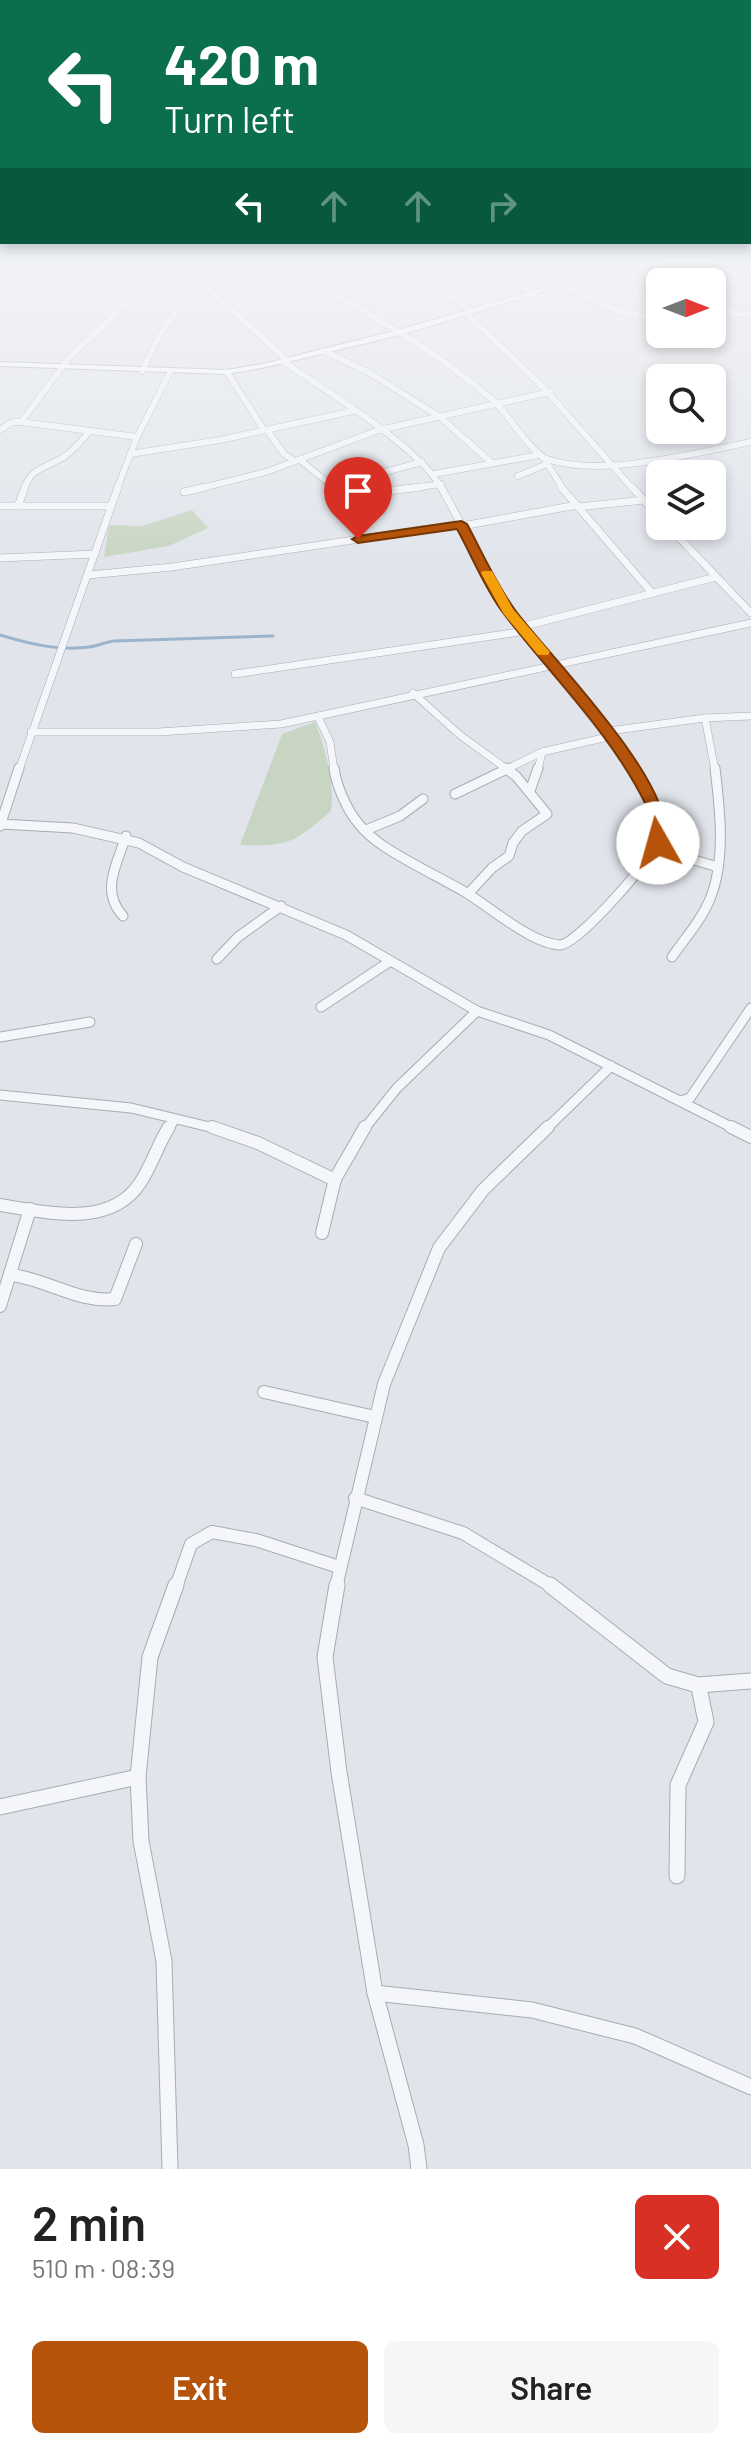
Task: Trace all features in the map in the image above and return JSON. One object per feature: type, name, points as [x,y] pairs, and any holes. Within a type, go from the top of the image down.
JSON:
[{"type":"main road","points":[[86,368],[170,372],[227,372],[247,368]]},
{"type":"street","points":[[21,422],[60,368]]},
{"type":"street","points":[[295,368],[434,474],[497,594],[611,734],[655,807],[659,825],[658,843],[605,910],[571,941],[562,945],[540,940],[468,894],[395,854],[366,830],[345,801],[335,779],[330,742],[318,717]]},
{"type":"street","points":[[360,368],[440,417],[492,463]]},
{"type":"street","points":[[453,368],[496,403],[543,459],[560,485],[652,593]]},
{"type":"street","points":[[527,368],[646,502]]},
{"type":"street","points":[[170,372],[137,437],[110,506],[89,575],[58,653],[0,825],[73,827],[126,836],[161,852],[183,867],[346,935],[477,1011],[549,1035],[751,1137]]},
{"type":"street","points":[[227,372],[266,430],[296,460],[349,496],[441,484]]},
{"type":"street","points":[[184,492],[266,472],[379,430],[550,392]]},
{"type":"street","points":[[130,454],[353,411]]},
{"type":"street","points":[[0,430],[12,422],[21,422],[137,437]]},
{"type":"street","points":[[18,506],[28,477],[35,470],[65,457],[90,431]]},
{"type":"street","points":[[434,474],[492,463],[543,459],[581,465],[612,464],[677,457],[751,442]]},
{"type":"street","points":[[518,476],[543,459]]},
{"type":"street","points":[[337,485],[422,462]]},
{"type":"street","points":[[89,575],[172,567],[578,506],[644,500]]},
{"type":"street","points":[[0,506],[110,506]]},
{"type":"street","points":[[681,540],[751,613]]},
{"type":"street","points":[[0,558],[95,554]]},
{"type":"street","points":[[235,674],[295,663],[379,655],[523,629],[716,577]]},
{"type":"street","points":[[31,732],[158,732],[281,724],[413,693],[556,667],[751,623]]},
{"type":"street","points":[[413,693],[460,735],[509,770],[547,814],[515,838],[509,856],[492,868],[468,894]]},
{"type":"street","points":[[455,794],[542,752],[611,734],[705,718],[751,716]]},
{"type":"street","points":[[672,957],[712,896],[718,867],[715,762],[705,718]]},
{"type":"street","points":[[530,791],[535,784],[542,752]]},
{"type":"street","points":[[366,830],[400,816],[423,799]]},
{"type":"street","points":[[123,916],[110,903],[109,892],[126,836]]},
{"type":"street","points":[[658,843],[677,855],[718,867]]},
{"type":"street","points":[[644,861],[658,855],[677,855]]},
{"type":"street","points":[[217,959],[238,937],[281,906]]},
{"type":"street","points":[[321,1007],[389,962]]},
{"type":"street","points":[[681,1101],[690,1098],[751,1008]]},
{"type":"street","points":[[322,1233],[335,1180],[353,1149],[387,1102],[423,1061],[477,1011]]},
{"type":"street","points":[[0,1037],[90,1022]]},
{"type":"street","points":[[419,2169],[416,2145],[375,1993],[339,1772],[325,1657],[339,1567],[375,1417],[409,1316],[439,1248],[483,1190],[611,1066]]},
{"type":"street","points":[[0,1095],[111,1105],[175,1119],[256,1142],[335,1180]]},
{"type":"street","points":[[0,1205],[90,1214],[110,1209],[124,1201],[146,1173],[156,1148],[175,1119]]},
{"type":"street","points":[[0,1306],[30,1209]]},
{"type":"street","points":[[11,1275],[33,1278],[102,1302],[115,1299],[136,1244]]},
{"type":"street","points":[[264,1392],[375,1417]]},
{"type":"street","points":[[355,1498],[463,1533],[547,1582],[667,1676],[684,1685],[699,1687],[751,1681]]},
{"type":"street","points":[[170,2169],[164,1961],[141,1841],[138,1777],[154,1639],[191,1544],[200,1535],[213,1532],[237,1536],[339,1567]]},
{"type":"street","points":[[677,1876],[678,1785],[706,1722],[699,1687]]},
{"type":"street","points":[[0,1807],[138,1777]]},
{"type":"street","points":[[375,1993],[532,2010],[635,2036],[749,2085]]},
{"type":"green space","points":[[192,510],[208,528],[169,546],[104,557],[109,525],[142,526]]},
{"type":"green space","points":[[315,722],[328,766],[332,789],[331,811],[290,840],[270,845],[240,845],[282,734]]},
{"type":"waterway","points":[[0,635],[33,644],[67,648],[114,641],[273,636]]},
{"type":"slow traffic","points":[[488,573],[508,610],[543,652]]},
{"type":"route","points":[[358,539],[461,524],[508,610],[609,731],[655,807],[659,825],[658,843]]}]
